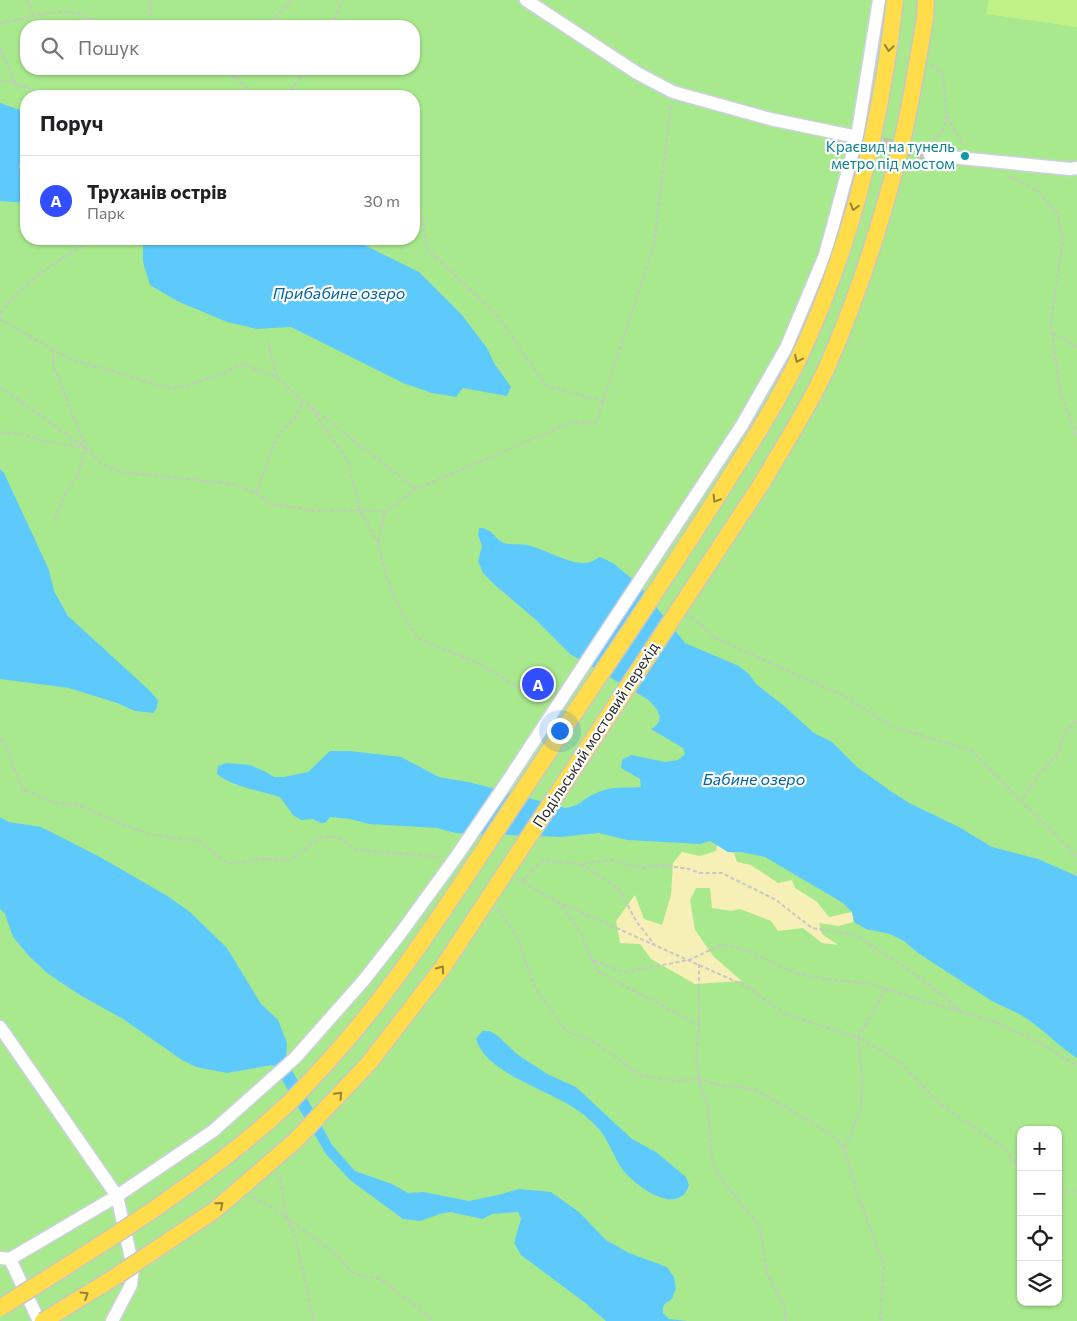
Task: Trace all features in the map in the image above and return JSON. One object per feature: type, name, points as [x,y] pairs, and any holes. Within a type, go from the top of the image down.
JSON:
[{"type":"main road","name":"Подільський мостовий перехід","points":[[0,1308],[112,1238],[192,1184],[283,1109],[345,1043],[420,944],[686,548],[774,406],[796,363],[835,270],[864,172],[886,70],[895,0]]},
{"type":"main road","name":"Подільський мостовий перехід","points":[[44,1321],[115,1277],[215,1210],[295,1141],[369,1063],[443,967],[762,483],[791,434],[826,368],[852,305],[888,194],[903,137],[925,18],[926,0]]},
{"type":"street","points":[[526,0],[637,74],[673,92],[770,119],[857,137]]},
{"type":"street","points":[[39,1321],[5,1258],[116,1196],[213,1131],[295,1058],[364,980],[456,857],[742,425],[786,348],[825,255],[857,137],[879,0]]},
{"type":"street","points":[[926,150],[1070,169],[1077,168]]},
{"type":"street","points":[[0,1027],[116,1196],[133,1267],[131,1285],[112,1321]]},
{"type":"path","points":[[27,0],[34,16]]},
{"type":"path","points":[[150,0],[152,20]]},
{"type":"path","points":[[271,20],[293,0]]},
{"type":"path","points":[[334,20],[342,0]]},
{"type":"path","points":[[22,20],[34,16],[72,12],[93,20]]},
{"type":"path","points":[[0,23],[20,21]]},
{"type":"path","points":[[0,49],[16,84]]},
{"type":"path","points":[[233,75],[249,90]]},
{"type":"path","points":[[290,90],[302,75]]},
{"type":"path","points":[[0,80],[34,90]]},
{"type":"path","points":[[378,543],[385,512],[416,489],[572,422],[596,423],[654,244],[673,92]]},
{"type":"path","points":[[926,150],[943,133],[944,122],[948,115]]},
{"type":"path","points":[[1003,173],[1038,191],[1057,213],[1063,238],[1051,322],[1060,392],[1077,436]]},
{"type":"path","points":[[420,213],[427,249],[497,315],[546,386],[603,401]]},
{"type":"path","points":[[0,314],[11,298],[40,272],[83,245]]},
{"type":"path","points":[[0,318],[70,359],[173,389],[219,375],[243,364],[278,377],[303,402],[416,489]]},
{"type":"path","points":[[1052,332],[1077,347]]},
{"type":"path","points":[[268,342],[278,377]]},
{"type":"path","points":[[53,348],[53,365],[86,448],[78,477],[66,491],[53,524]]},
{"type":"path","points":[[0,387],[86,448],[102,464],[122,472],[234,484],[256,493],[273,504],[316,511],[360,510],[385,512]]},
{"type":"path","points":[[256,493],[277,437],[296,417],[303,402]]},
{"type":"path","points":[[310,406],[348,461],[360,510],[378,543],[387,579],[399,607],[417,638],[478,663],[524,691],[553,712]]},
{"type":"path","points":[[0,432],[19,434],[86,448]]},
{"type":"path","points":[[687,612],[715,638],[732,644],[846,697],[891,726],[972,751],[1077,856]]},
{"type":"path","points":[[1021,801],[1037,778],[1058,754],[1066,728],[1077,721]]},
{"type":"path","points":[[0,740],[6,745],[22,789],[56,803],[80,805],[148,834],[198,840],[228,864],[260,859],[290,860],[321,837],[337,838],[356,850],[424,857],[456,857]]},
{"type":"path","points":[[522,881],[543,860],[580,864],[610,860],[641,868],[662,864],[689,868],[700,873],[722,873],[776,900],[812,928],[855,935],[918,976],[962,1012]]},
{"type":"path","points":[[580,864],[619,889],[636,920],[655,945]]},
{"type":"path","points":[[514,878],[562,904],[748,987],[784,1014],[858,1037],[900,1062],[940,1104],[1004,1148],[1017,1166]]},
{"type":"path","points":[[562,904],[581,933],[597,971],[699,1025]]},
{"type":"path","points":[[497,906],[517,937],[535,988],[565,1030],[598,1044],[640,1075],[674,1081],[699,1079],[718,1085],[754,1089],[833,1135],[844,1148],[858,1196],[884,1265],[880,1318],[882,1321]]},
{"type":"path","points":[[592,960],[624,972],[689,960],[723,944],[748,951],[795,973],[870,984],[998,1023],[1031,1038],[1077,1066]]},
{"type":"path","points":[[699,964],[699,1025],[696,1058],[699,1079],[708,1109],[712,1160],[720,1176],[760,1227],[767,1273],[784,1306],[786,1321]]},
{"type":"path","points":[[844,1148],[861,1109],[862,1080],[858,1037],[886,990]]},
{"type":"path","points":[[1062,1190],[1077,1192]]},
{"type":"path","points":[[253,1197],[287,1218],[337,1255],[352,1273],[380,1279],[433,1321]]},
{"type":"path","points":[[287,1218],[299,1250],[307,1296],[314,1321]]},
{"type":"green space","points":[[0,0],[1077,0],[1077,1321],[0,1321]]},
{"type":"green space","points":[[989,0],[1077,0],[1077,27],[986,14]]},
{"type":"sand","points":[[717,845],[728,852],[734,853],[737,862],[751,865],[778,883],[792,880],[795,888],[816,901],[829,917],[852,912],[854,922],[838,926],[819,923],[822,934],[838,945],[822,943],[803,928],[778,931],[771,921],[740,909],[732,911],[712,908],[710,888],[696,888],[690,900],[695,930],[714,957],[742,981],[695,984],[651,959],[640,944],[620,943],[616,921],[635,895],[644,919],[662,925],[671,895],[673,863],[682,852],[700,856],[716,851]]},
{"type":"water","points":[[0,103],[20,110],[20,203],[0,201]]},
{"type":"water","name":"Прибабине озеро","points":[[143,245],[364,245],[419,272],[461,314],[487,348],[494,363],[511,387],[507,396],[463,388],[456,397],[432,393],[403,383],[291,327],[257,329],[227,322],[177,301],[150,285],[143,262]]},
{"type":"water","points":[[0,469],[4,473],[49,570],[54,591],[68,616],[158,700],[157,708],[153,713],[135,711],[117,703],[69,688],[0,679]]},
{"type":"water","name":"Бабине озеро","points":[[479,528],[490,531],[504,543],[527,545],[579,563],[588,563],[600,557],[613,563],[637,583],[685,643],[739,666],[749,674],[756,684],[814,733],[832,742],[857,767],[892,792],[909,803],[959,827],[992,847],[1038,859],[1077,876],[1077,1058],[1024,1017],[992,1001],[918,953],[904,941],[890,934],[866,929],[854,922],[852,912],[843,903],[765,857],[741,852],[728,852],[710,841],[700,844],[627,840],[599,833],[561,837],[455,833],[437,828],[369,824],[350,819],[330,817],[325,823],[320,823],[313,819],[301,820],[293,815],[280,797],[239,785],[217,774],[218,766],[226,763],[250,765],[274,777],[284,777],[308,772],[330,751],[350,751],[401,757],[439,777],[473,783],[566,808],[578,804],[600,791],[641,787],[640,779],[621,768],[622,760],[631,755],[665,762],[678,760],[685,754],[683,748],[651,729],[656,726],[660,718],[655,707],[647,699],[570,654],[535,619],[483,573],[478,561],[482,546],[478,535]]},
{"type":"water","points":[[0,817],[9,822],[41,827],[100,857],[169,897],[190,912],[227,948],[261,1004],[278,1020],[287,1043],[286,1059],[332,1145],[355,1171],[392,1184],[408,1193],[423,1192],[469,1201],[519,1189],[551,1192],[579,1212],[606,1240],[629,1253],[667,1267],[674,1277],[676,1288],[672,1299],[664,1306],[663,1313],[669,1319],[687,1321],[606,1321],[584,1302],[521,1255],[514,1243],[521,1219],[518,1212],[492,1214],[483,1219],[450,1212],[420,1221],[403,1219],[350,1180],[326,1154],[273,1065],[227,1073],[196,1067],[182,1060],[123,1019],[80,995],[47,973],[13,937],[5,914],[0,909]]},
{"type":"water","points":[[482,1031],[490,1031],[518,1055],[549,1075],[576,1087],[632,1139],[656,1152],[686,1177],[689,1185],[684,1194],[676,1199],[667,1199],[657,1196],[637,1184],[623,1170],[608,1142],[587,1117],[568,1104],[506,1072],[482,1052],[476,1039]]},
{"type":"tunnel","points":[[865,139],[930,155]]},
{"type":"place","name":"Краєвид на тунель метро під мостом","points":[[965,156]]},
{"type":"place","name":"Труханів острів","points":[[538,684]]}]
